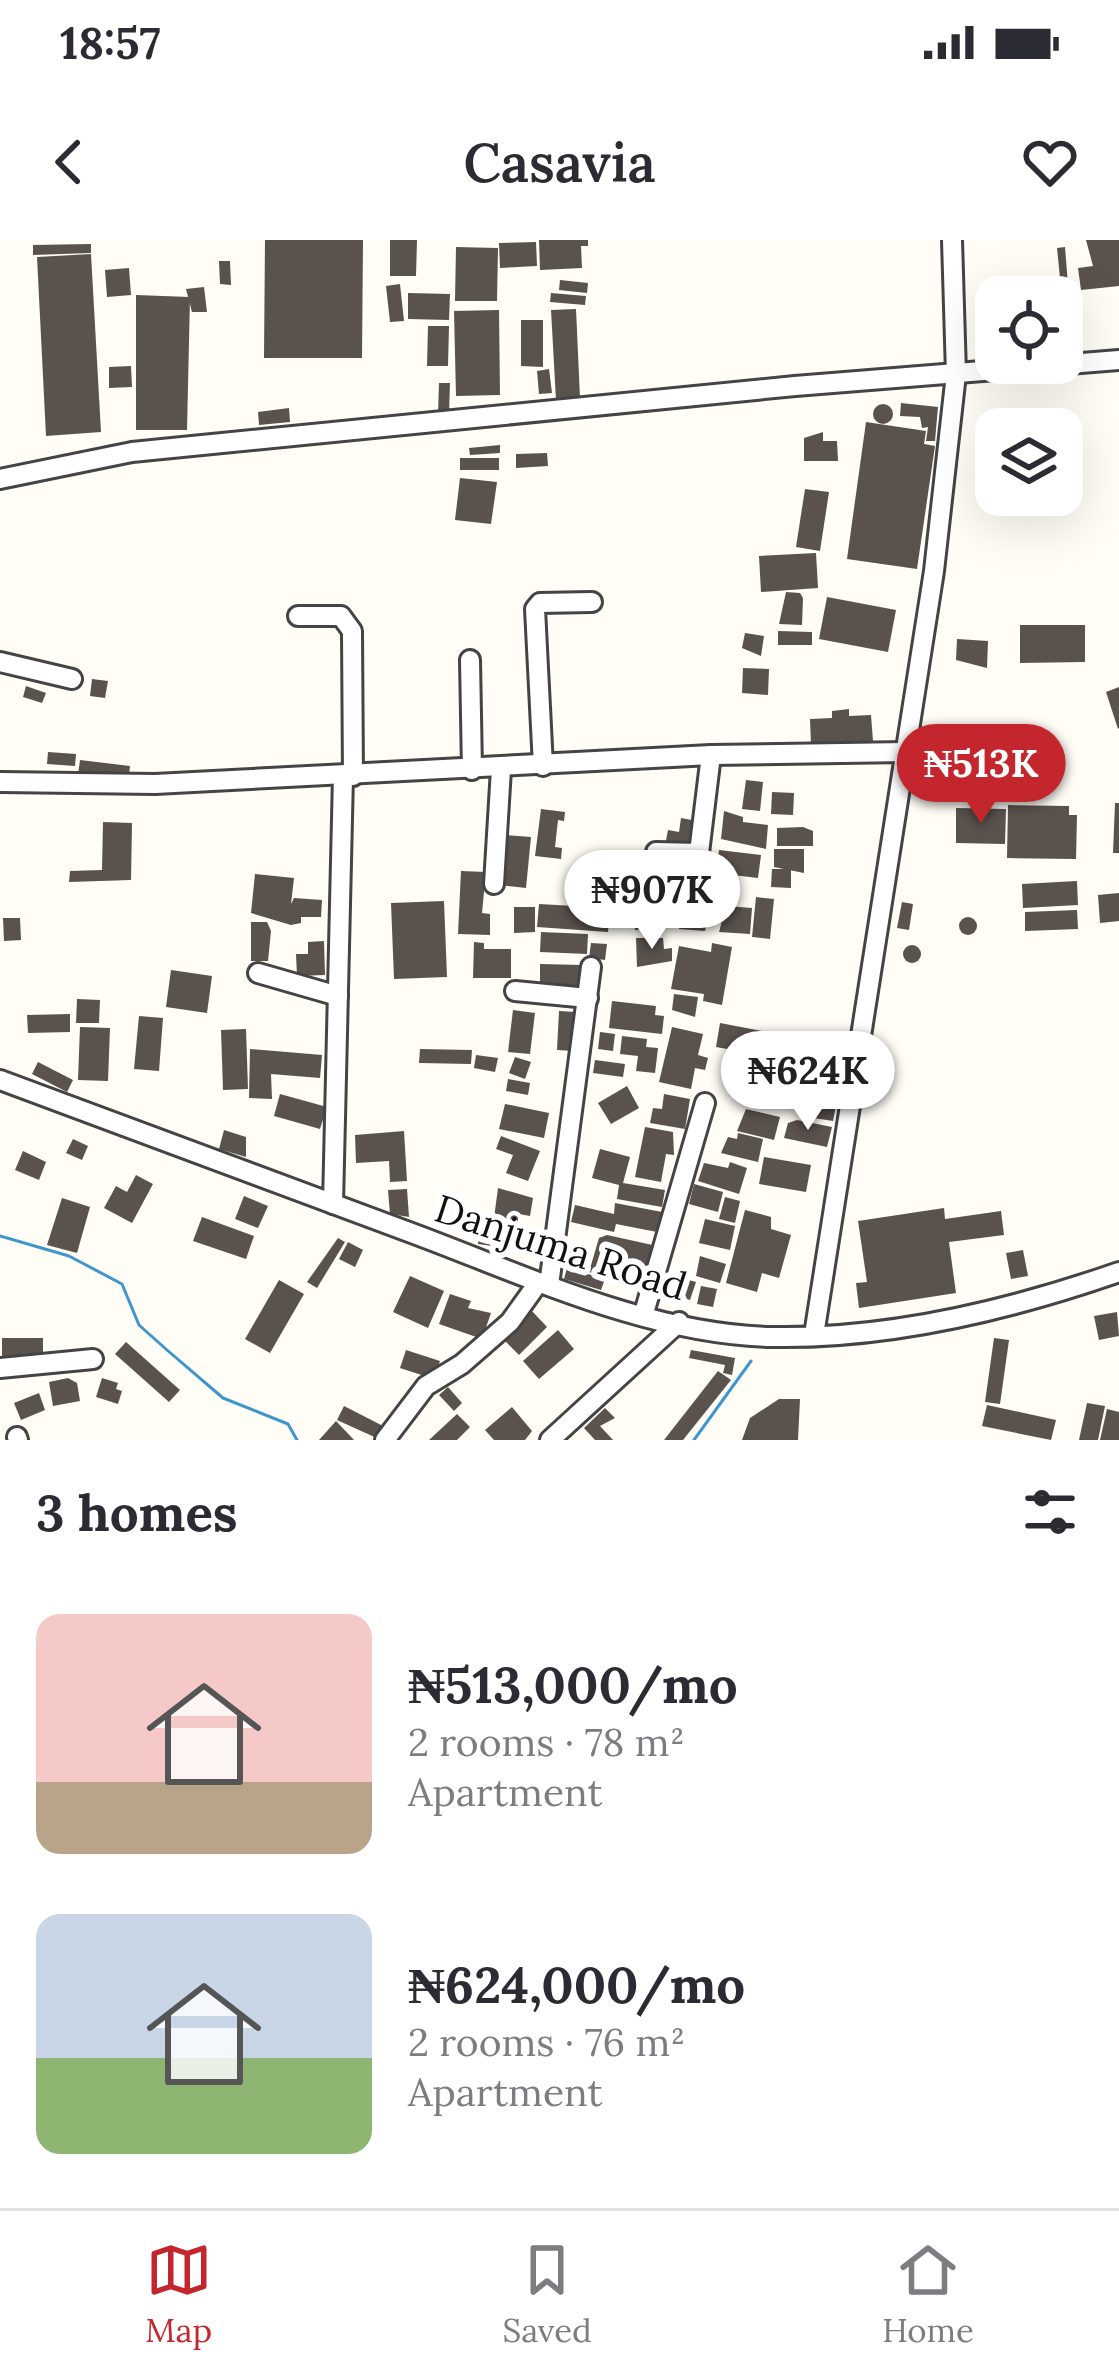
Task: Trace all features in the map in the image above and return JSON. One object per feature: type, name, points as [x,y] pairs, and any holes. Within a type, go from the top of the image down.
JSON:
[{"type":"street","points":[[814,1335],[908,752],[956,374],[952,240]]},
{"type":"street","points":[[0,479],[132,452],[1119,360]]},
{"type":"street","points":[[543,766],[535,609],[540,603],[592,602]]},
{"type":"street","points":[[298,616],[341,616],[352,631],[333,1204]]},
{"type":"street","points":[[470,660],[472,770]]},
{"type":"street","points":[[0,662],[72,679]]},
{"type":"street","points":[[0,782],[155,784],[711,755],[908,752]]},
{"type":"street","points":[[656,852],[700,853],[711,755]]},
{"type":"street","points":[[494,884],[501,769]]},
{"type":"street","points":[[385,1440],[426,1386],[462,1364],[510,1322],[543,1284],[591,968]]},
{"type":"street","points":[[258,973],[338,996]]},
{"type":"street","points":[[515,991],[588,998]]},
{"type":"street","name":"Danjuma Road","points":[[0,1080],[543,1284],[726,1333],[814,1335],[891,1329],[982,1312],[1119,1272]]},
{"type":"street","points":[[644,1313],[706,1102]]},
{"type":"street","points":[[550,1440],[679,1322]]},
{"type":"street","points":[[0,1368],[93,1359]]},
{"type":"building","points":[[265,240],[363,240],[362,358],[264,358]]},
{"type":"building","points":[[390,240],[417,240],[416,276],[390,276]]},
{"type":"building","points":[[539,240],[588,240],[588,246],[581,246],[582,268],[540,270]]},
{"type":"building","points":[[1086,240],[1119,240],[1119,286],[1083,290],[1078,268],[1093,266]]},
{"type":"building","points":[[536,242],[537,266],[500,268],[499,243]]},
{"type":"building","points":[[91,244],[91,253],[33,255],[33,245]]},
{"type":"building","points":[[456,247],[498,248],[497,301],[455,301]]},
{"type":"building","points":[[1065,247],[1067,276],[1060,276],[1057,248]]},
{"type":"building","points":[[91,254],[101,432],[46,436],[37,257]]},
{"type":"building","points":[[219,261],[230,261],[231,285],[220,284]]},
{"type":"building","points":[[129,268],[131,295],[107,297],[105,270]]},
{"type":"building","points":[[560,280],[588,283],[587,293],[559,290]]},
{"type":"building","points":[[400,284],[404,321],[390,322],[386,286]]},
{"type":"building","points":[[204,287],[207,312],[192,312],[186,289]]},
{"type":"building","points":[[408,293],[450,294],[449,320],[408,319]]},
{"type":"building","points":[[551,293],[586,296],[585,305],[550,302]]},
{"type":"building","points":[[136,295],[190,297],[187,430],[136,430]]},
{"type":"building","points":[[576,309],[580,398],[556,400],[551,310]]},
{"type":"building","points":[[499,310],[500,395],[456,396],[454,311]]},
{"type":"building","points":[[521,320],[543,320],[543,367],[521,366]]},
{"type":"building","points":[[428,326],[449,326],[448,366],[427,366]]},
{"type":"building","points":[[131,366],[132,387],[109,388],[109,367]]},
{"type":"building","points":[[549,369],[552,393],[539,394],[537,371]]},
{"type":"building","points":[[439,383],[450,383],[449,414],[438,414]]},
{"type":"building","points":[[901,403],[938,407],[935,441],[926,441],[928,427],[922,428],[920,417],[900,416]]},
{"type":"building","points":[[883,404],[893,414],[883,424],[873,414]]},
{"type":"building","points":[[289,408],[290,422],[259,425],[258,412]]},
{"type":"building","points":[[866,422],[926,431],[924,444],[935,446],[917,569],[847,559]]},
{"type":"building","points":[[823,432],[823,441],[837,441],[838,461],[804,461],[804,438]]},
{"type":"building","points":[[500,445],[500,453],[470,455],[469,448]]},
{"type":"building","points":[[547,453],[548,466],[516,468],[516,454]]},
{"type":"building","points":[[460,458],[499,458],[499,470],[460,470]]},
{"type":"building","points":[[460,478],[497,482],[491,524],[455,520]]},
{"type":"building","points":[[805,489],[829,492],[820,551],[796,547]]},
{"type":"building","points":[[816,553],[818,588],[761,592],[759,556]]},
{"type":"building","points":[[786,592],[800,593],[803,598],[802,625],[779,624]]},
{"type":"building","points":[[827,597],[896,610],[888,652],[819,639]]},
{"type":"building","points":[[1020,625],[1085,625],[1085,662],[1020,663]]},
{"type":"building","points":[[778,631],[812,632],[812,645],[778,645]]},
{"type":"building","points":[[745,633],[764,636],[761,656],[742,648]]},
{"type":"building","points":[[957,639],[988,641],[987,668],[956,660]]},
{"type":"building","points":[[743,668],[769,669],[768,695],[742,693]]},
{"type":"building","points":[[92,679],[108,681],[105,698],[90,696]]},
{"type":"building","points":[[26,686],[46,693],[42,703],[23,697]]},
{"type":"building","points":[[1119,687],[1119,728],[1118,729],[1106,692]]},
{"type":"building","points":[[849,709],[849,716],[871,715],[873,741],[811,745],[810,719],[832,718],[832,711]]},
{"type":"building","points":[[48,752],[76,754],[75,766],[47,764]]},
{"type":"building","points":[[80,760],[130,766],[128,782],[78,775]]},
{"type":"building","points":[[954,779],[955,799],[938,799],[938,780]]},
{"type":"building","points":[[746,780],[763,782],[760,811],[742,809]]},
{"type":"building","points":[[772,792],[794,793],[793,815],[771,814]]},
{"type":"building","points":[[1115,803],[1119,803],[1119,853],[1113,853]]},
{"type":"building","points":[[1008,805],[1069,806],[1069,815],[1077,815],[1076,859],[1007,858]]},
{"type":"building","points":[[956,808],[1006,809],[1005,844],[956,843]]},
{"type":"building","points":[[541,809],[565,812],[564,821],[558,820],[555,847],[562,848],[561,859],[535,856]]},
{"type":"building","points":[[724,811],[743,817],[743,822],[768,825],[766,849],[721,839]]},
{"type":"building","points":[[681,818],[697,821],[693,850],[665,846],[668,830],[679,832]]},
{"type":"building","points":[[103,822],[132,823],[131,880],[69,882],[70,871],[102,870]]},
{"type":"building","points":[[777,828],[813,831],[813,846],[777,846]]},
{"type":"building","points":[[505,835],[531,837],[526,888],[500,885]]},
{"type":"building","points":[[774,849],[804,849],[804,873],[774,867]]},
{"type":"building","points":[[719,850],[761,855],[758,878],[716,873]]},
{"type":"building","points":[[598,866],[611,868],[603,899],[581,901],[583,878],[599,879]]},
{"type":"building","points":[[689,869],[697,902],[694,910],[677,912],[671,871]]},
{"type":"building","points":[[772,869],[791,869],[791,888],[771,887]]},
{"type":"building","points":[[461,871],[486,872],[482,913],[490,914],[490,935],[458,934]]},
{"type":"building","points":[[255,874],[294,878],[291,904],[294,898],[322,900],[321,917],[301,917],[301,923],[291,925],[251,913]]},
{"type":"building","points":[[1077,881],[1078,905],[1023,908],[1022,884]]},
{"type":"building","points":[[1119,893],[1119,921],[1100,923],[1098,895]]},
{"type":"building","points":[[667,894],[669,927],[635,930],[634,902],[640,902],[640,896]]},
{"type":"building","points":[[756,897],[774,899],[770,939],[752,937]]},
{"type":"building","points":[[444,901],[447,977],[394,979],[391,903]]},
{"type":"building","points":[[902,902],[913,904],[909,930],[897,928]]},
{"type":"building","points":[[539,904],[610,908],[608,932],[537,927]]},
{"type":"building","points":[[726,906],[752,908],[750,934],[719,932]]},
{"type":"building","points":[[514,907],[535,907],[535,932],[514,933]]},
{"type":"building","points":[[1077,910],[1078,929],[1025,931],[1025,912]]},
{"type":"building","points":[[680,917],[707,920],[705,931],[679,929]]},
{"type":"building","points":[[968,917],[977,926],[968,935],[959,926]]},
{"type":"building","points":[[3,918],[20,918],[21,940],[4,941]]},
{"type":"building","points":[[251,922],[267,922],[271,931],[268,961],[251,961]]},
{"type":"building","points":[[541,932],[588,934],[587,954],[540,952]]},
{"type":"building","points":[[636,938],[663,938],[664,949],[672,948],[672,961],[637,967]]},
{"type":"building","points":[[324,941],[325,975],[297,976],[296,954],[308,954],[308,942]]},
{"type":"building","points":[[474,942],[484,943],[484,949],[511,949],[511,978],[473,978]]},
{"type":"building","points":[[591,943],[607,944],[605,960],[589,958]]},
{"type":"building","points":[[712,943],[732,947],[722,1005],[703,1001],[704,994],[671,989],[679,946],[711,952]]},
{"type":"building","points":[[912,945],[921,954],[912,963],[903,954]]},
{"type":"building","points":[[540,964],[582,965],[581,988],[540,987]]},
{"type":"building","points":[[171,970],[212,976],[207,1013],[166,1007]]},
{"type":"building","points":[[674,994],[698,997],[695,1017],[672,1010]]},
{"type":"building","points":[[77,999],[100,1000],[99,1023],[76,1023]]},
{"type":"building","points":[[612,1001],[656,1006],[655,1015],[664,1016],[662,1034],[609,1028]]},
{"type":"building","points":[[513,1010],[535,1013],[530,1054],[508,1052]]},
{"type":"building","points":[[559,1011],[576,1012],[574,1051],[557,1050]]},
{"type":"building","points":[[70,1014],[70,1032],[28,1033],[27,1015]]},
{"type":"building","points":[[139,1016],[163,1018],[159,1071],[134,1069]]},
{"type":"building","points":[[720,1023],[762,1031],[758,1054],[782,1058],[779,1077],[735,1069],[738,1051],[716,1047]]},
{"type":"building","points":[[80,1027],[110,1028],[108,1081],[78,1080]]},
{"type":"building","points":[[672,1027],[703,1034],[698,1055],[708,1058],[705,1070],[695,1068],[691,1089],[659,1082]]},
{"type":"building","points":[[246,1029],[248,1089],[223,1090],[221,1030]]},
{"type":"building","points":[[600,1032],[615,1034],[613,1051],[598,1049]]},
{"type":"building","points":[[622,1036],[647,1039],[646,1047],[658,1048],[655,1073],[636,1071],[638,1056],[620,1054]]},
{"type":"building","points":[[250,1049],[322,1055],[320,1078],[271,1074],[272,1099],[249,1098]]},
{"type":"building","points":[[420,1049],[472,1050],[471,1064],[419,1063]]},
{"type":"building","points":[[476,1055],[498,1058],[495,1072],[474,1068]]},
{"type":"building","points":[[515,1057],[531,1062],[525,1079],[509,1073]]},
{"type":"building","points":[[595,1060],[625,1064],[623,1077],[593,1073]]},
{"type":"building","points":[[810,1061],[843,1067],[833,1121],[801,1116]]},
{"type":"building","points":[[38,1062],[73,1080],[67,1092],[32,1074]]},
{"type":"building","points":[[508,1079],[530,1083],[528,1095],[506,1091]]},
{"type":"building","points":[[627,1086],[639,1108],[611,1124],[598,1103]]},
{"type":"building","points":[[280,1094],[327,1107],[320,1129],[274,1116]]},
{"type":"building","points":[[664,1094],[690,1099],[685,1129],[650,1123],[653,1108],[662,1109]]},
{"type":"building","points":[[505,1104],[549,1113],[544,1138],[499,1129]]},
{"type":"building","points":[[746,1109],[780,1117],[774,1140],[737,1131]]},
{"type":"building","points":[[797,1120],[832,1127],[827,1147],[784,1138],[788,1123]]},
{"type":"building","points":[[645,1127],[673,1132],[674,1155],[666,1154],[661,1182],[635,1177]]},
{"type":"building","points":[[224,1130],[246,1137],[246,1157],[219,1149]]},
{"type":"building","points":[[404,1131],[407,1181],[390,1182],[389,1161],[356,1163],[355,1135]]},
{"type":"building","points":[[738,1133],[763,1139],[758,1162],[721,1153],[728,1137],[737,1139]]},
{"type":"building","points":[[501,1136],[540,1151],[528,1181],[506,1173],[513,1155],[496,1149]]},
{"type":"building","points":[[73,1139],[88,1146],[82,1160],[66,1153]]},
{"type":"building","points":[[600,1149],[630,1157],[623,1183],[665,1190],[662,1207],[617,1199],[619,1185],[592,1178]]},
{"type":"building","points":[[23,1151],[46,1162],[39,1180],[15,1170]]},
{"type":"building","points":[[764,1157],[811,1165],[806,1192],[759,1184]]},
{"type":"building","points":[[730,1162],[747,1168],[739,1194],[698,1181],[704,1163],[728,1168]]},
{"type":"building","points":[[136,1175],[153,1184],[132,1223],[104,1208],[116,1186],[127,1192]]},
{"type":"building","points":[[694,1184],[723,1192],[718,1212],[689,1204]]},
{"type":"building","points":[[498,1188],[533,1198],[530,1216],[519,1214],[518,1222],[494,1218]]},
{"type":"building","points":[[407,1189],[409,1217],[390,1214],[388,1190]]},
{"type":"building","points":[[244,1196],[268,1206],[258,1228],[235,1219]]},
{"type":"building","points":[[725,1197],[740,1201],[735,1223],[719,1219]]},
{"type":"building","points":[[62,1198],[90,1207],[77,1253],[47,1245]]},
{"type":"building","points":[[615,1203],[662,1212],[657,1232],[616,1224],[614,1232],[571,1222],[575,1205],[614,1214]]},
{"type":"building","points":[[944,1208],[945,1219],[1001,1211],[1004,1235],[949,1242],[956,1293],[859,1308],[856,1283],[867,1282],[858,1221]]},
{"type":"building","points":[[745,1210],[771,1217],[771,1229],[791,1235],[779,1278],[762,1273],[757,1292],[726,1283]]},
{"type":"building","points":[[202,1217],[254,1236],[246,1259],[193,1241]]},
{"type":"building","points":[[705,1219],[735,1226],[730,1250],[699,1243]]},
{"type":"building","points":[[481,1222],[537,1230],[534,1252],[478,1244]]},
{"type":"building","points":[[607,1235],[657,1246],[652,1268],[609,1258],[604,1277],[589,1272],[599,1238]]},
{"type":"building","points":[[338,1238],[345,1242],[317,1288],[307,1282]]},
{"type":"building","points":[[348,1242],[363,1250],[355,1267],[339,1259]]},
{"type":"building","points":[[1023,1250],[1028,1276],[1011,1279],[1006,1253]]},
{"type":"building","points":[[700,1256],[726,1264],[720,1283],[696,1276]]},
{"type":"building","points":[[567,1268],[605,1279],[601,1290],[564,1279]]},
{"type":"building","points":[[410,1276],[444,1291],[428,1328],[393,1312]]},
{"type":"building","points":[[678,1277],[696,1282],[690,1300],[672,1294]]},
{"type":"building","points":[[279,1280],[304,1294],[270,1353],[245,1339]]},
{"type":"building","points":[[701,1286],[717,1289],[713,1307],[697,1304]]},
{"type":"building","points":[[450,1294],[471,1301],[468,1308],[491,1313],[482,1339],[439,1324]]},
{"type":"building","points":[[531,1310],[547,1327],[519,1355],[502,1338]]},
{"type":"building","points":[[1117,1312],[1119,1336],[1099,1340],[1094,1316]]},
{"type":"building","points":[[558,1330],[574,1349],[539,1379],[523,1361]]},
{"type":"building","points":[[2,1338],[43,1338],[43,1359],[2,1359]]},
{"type":"building","points":[[994,1338],[1009,1340],[1000,1404],[985,1402]]},
{"type":"building","points":[[126,1342],[180,1390],[169,1402],[115,1354]]},
{"type":"building","points":[[406,1350],[440,1361],[434,1379],[400,1368]]},
{"type":"building","points":[[691,1350],[735,1358],[732,1375],[723,1373],[725,1365],[689,1358]]},
{"type":"building","points":[[718,1371],[731,1380],[683,1440],[664,1440]]},
{"type":"building","points":[[68,1378],[77,1383],[80,1401],[53,1406],[49,1382]]},
{"type":"building","points":[[102,1378],[118,1383],[116,1389],[122,1391],[118,1404],[96,1397]]},
{"type":"building","points":[[448,1387],[462,1403],[454,1411],[439,1395]]},
{"type":"building","points":[[39,1393],[45,1410],[21,1420],[14,1403]]},
{"type":"building","points":[[779,1399],[800,1399],[798,1440],[742,1440],[750,1418]]},
{"type":"building","points":[[1087,1403],[1105,1406],[1098,1440],[1079,1440]]},
{"type":"building","points":[[987,1405],[1056,1420],[1051,1440],[982,1426]]},
{"type":"building","points":[[344,1406],[387,1428],[381,1440],[337,1420]]},
{"type":"building","points":[[512,1407],[532,1431],[525,1440],[494,1440],[485,1430]]},
{"type":"building","points":[[605,1408],[615,1418],[600,1426],[613,1440],[595,1440],[584,1428]]},
{"type":"building","points":[[1107,1409],[1119,1412],[1119,1440],[1100,1440]]},
{"type":"building","points":[[457,1414],[470,1427],[457,1440],[429,1440]]},
{"type":"building","points":[[338,1423],[354,1440],[319,1440]]},
{"type":"waterway","points":[[0,1236],[69,1256],[122,1284],[139,1325],[167,1350],[223,1398],[288,1424],[297,1440]]},
{"type":"waterway","points":[[694,1440],[751,1361]]}]
